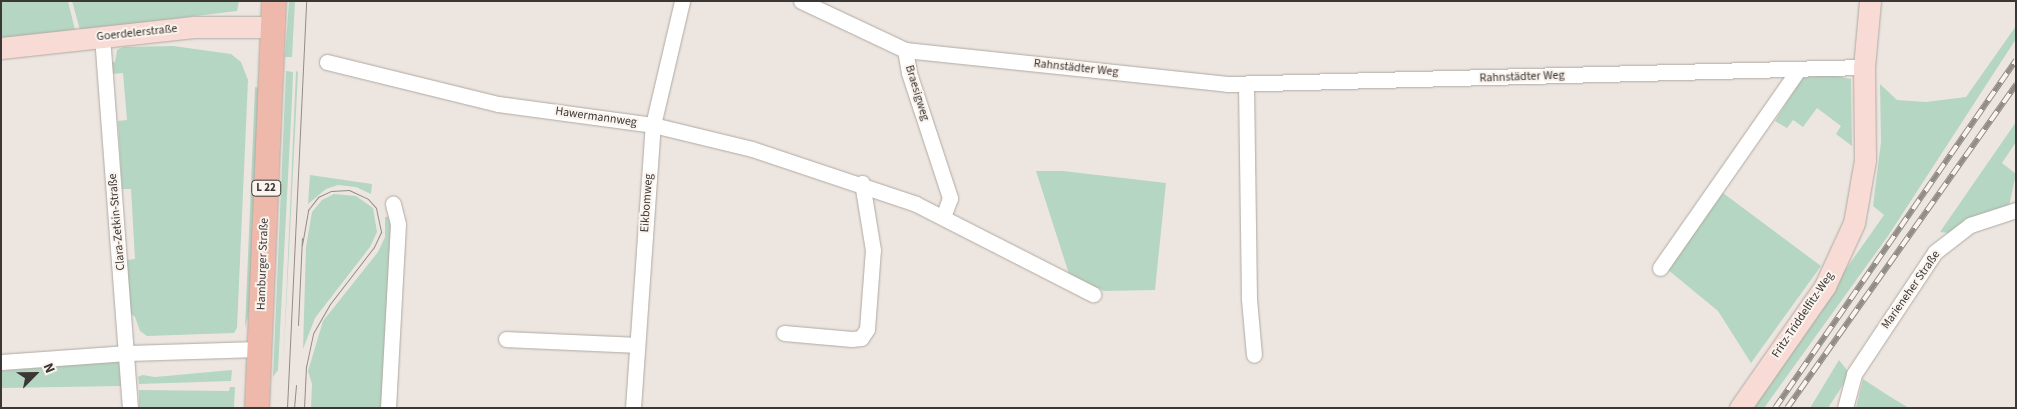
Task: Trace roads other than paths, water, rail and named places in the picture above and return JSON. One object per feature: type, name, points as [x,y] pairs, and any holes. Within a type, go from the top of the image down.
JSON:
[{"type":"main road","name":"Hamburger Straße","points":[[257,408],[274,1]]},
{"type":"street","name":"Eikbomweg","points":[[633,408],[653,125],[682,1]]},
{"type":"street","name":"Braesigweg","points":[[801,1],[905,50],[909,73],[950,198],[943,217]]},
{"type":"street","name":"Fritz-Triddelfitz-Weg","points":[[1740,408],[1825,286],[1854,223],[1865,160],[1864,67],[1870,1]]},
{"type":"street","name":"Goerdelerstraße","points":[[1,48],[103,49],[194,27],[273,27]]},
{"type":"street","name":"Clara-Zetkin-Straße","points":[[103,49],[128,353],[130,408]]},
{"type":"street","name":"Rahnstädter Weg","points":[[905,50],[1246,84],[1864,67]]},
{"type":"street","name":"Hawermannweg","points":[[327,62],[498,104],[653,125],[752,149],[862,183],[943,217],[1094,294]]},
{"type":"street","points":[[1660,268],[1798,70]]},
{"type":"street","points":[[1246,84],[1248,299],[1254,355]]},
{"type":"street","points":[[784,333],[852,339],[861,338],[867,330],[873,250],[862,183]]},
{"type":"street","points":[[388,408],[398,224],[394,204]]},
{"type":"street","name":"Marieneher Straße","points":[[1845,408],[1854,374],[1935,252],[1970,225],[2016,210]]},
{"type":"street","points":[[506,339],[637,345]]},
{"type":"street","points":[[1,362],[128,353],[174,354],[259,349]]},
{"type":"tram line","points":[[287,408],[306,1]]},
{"type":"tram line","points":[[302,245],[308,210],[318,197],[331,191],[349,190],[368,199],[376,208],[381,232],[374,247],[330,304],[313,334],[306,366],[304,408]]},
{"type":"tram line","points":[[298,325],[302,238]]},
{"type":"tram line","points":[[294,408],[296,385]]},
{"type":"railway","points":[[1775,408],[2016,60]]},
{"type":"railway","points":[[1787,408],[2016,84]]}]
